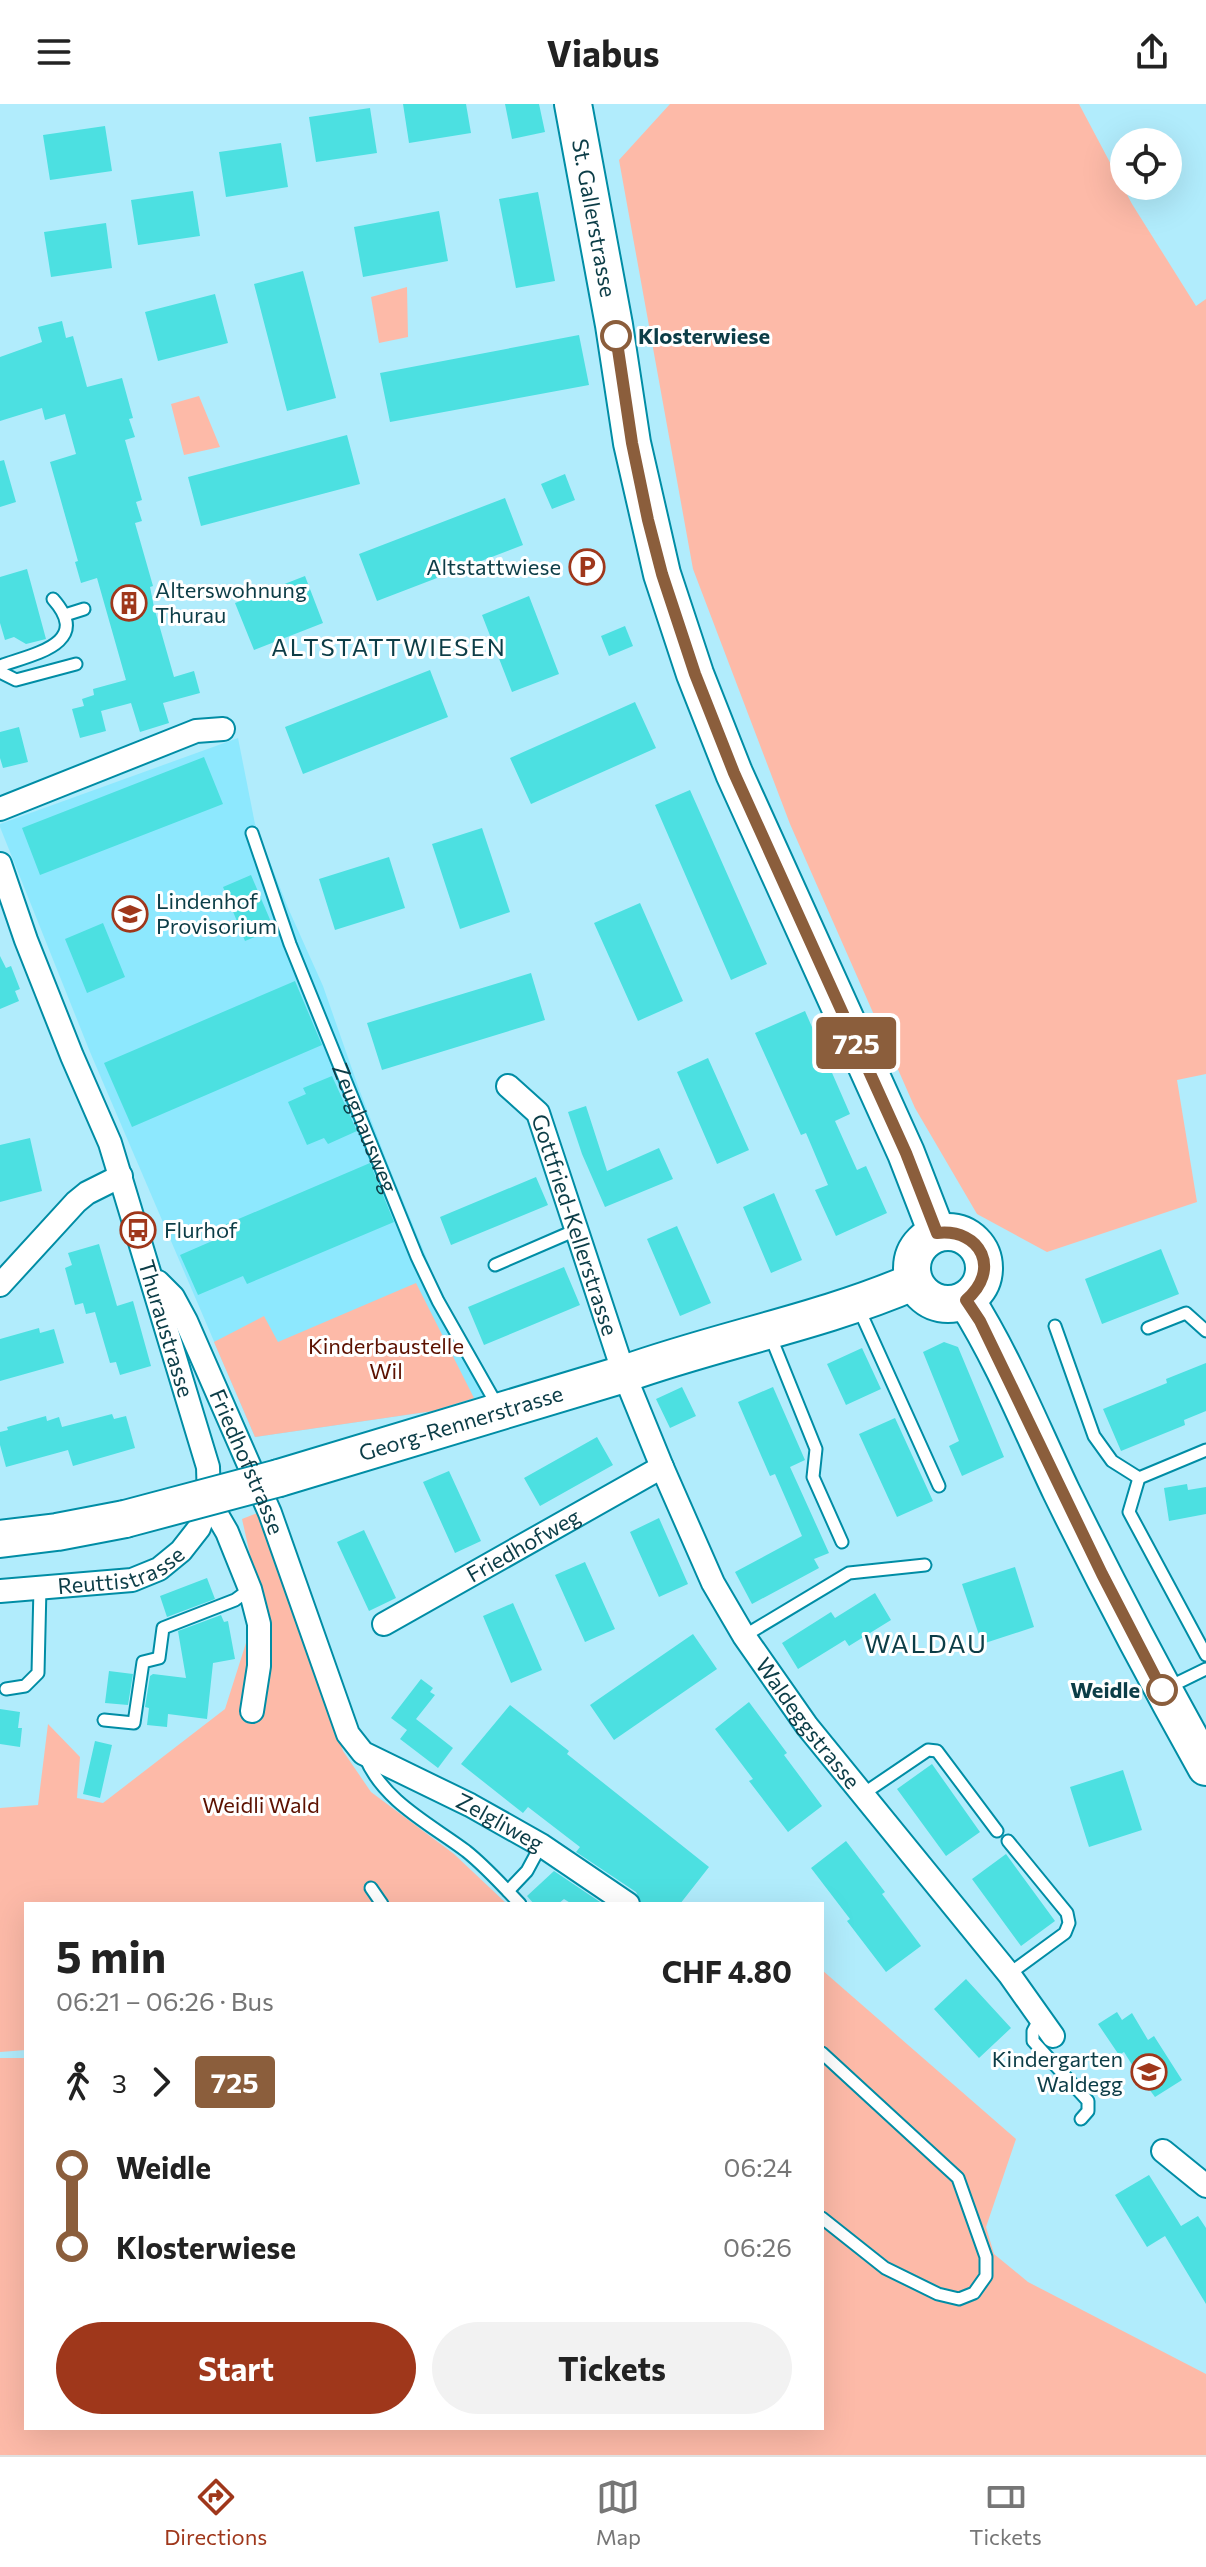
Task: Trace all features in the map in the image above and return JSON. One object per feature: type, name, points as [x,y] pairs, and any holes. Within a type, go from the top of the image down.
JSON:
[{"type":"main road","name":"St. Gallerstrasse","points":[[573,104],[614,325],[632,443],[662,574],[695,674],[734,773],[906,1153],[937,1233]]},
{"type":"main road","points":[[950,1231],[963,1234],[974,1242],[985,1266],[977,1291],[955,1304],[942,1305],[930,1300],[920,1293],[913,1282],[911,1267],[915,1252],[924,1240],[937,1233],[950,1231]]},
{"type":"main road","name":"Georg-Rennerstrasse","points":[[0,1539],[125,1519],[279,1478],[662,1360],[768,1331],[913,1282]]},
{"type":"main road","points":[[966,1300],[986,1335],[1096,1563],[1206,1767]]},
{"type":"street","points":[[0,809],[196,731],[223,729]]},
{"type":"street","name":"Thuraustrasse","points":[[0,864],[26,940],[110,1143],[208,1467],[209,1501],[227,1532],[250,1589],[259,1624],[259,1666],[252,1711]]},
{"type":"street","name":"Gottfried-Kellerstrasse","points":[[508,1086],[538,1113],[624,1374]]},
{"type":"street","points":[[0,1285],[76,1202],[121,1176]]},
{"type":"street","name":"Friedhofstrasse","points":[[152,1277],[173,1297],[186,1321],[270,1513],[348,1734],[363,1753]]},
{"type":"street","name":"Waldeggstrasse","points":[[624,1374],[713,1583],[744,1636],[807,1726],[1009,1974],[1053,2036]]},
{"type":"street","name":"Friedhofweg","points":[[384,1624],[662,1467]]},
{"type":"street","name":"Reuttistrasse","points":[[0,1591],[132,1580],[159,1569],[181,1551],[199,1528],[209,1501]]},
{"type":"street","name":"Zelgliweg","points":[[363,1753],[470,1805],[541,1845],[625,1902]]},
{"type":"street","points":[[1163,2151],[1206,2186]]},
{"type":"lane","points":[[0,666],[58,644],[66,631],[65,615],[53,599]]},
{"type":"lane","points":[[65,615],[84,609]]},
{"type":"lane","points":[[0,672],[16,680],[76,664]]},
{"type":"lane","name":"Zeughausweg","points":[[252,833],[290,944],[417,1257],[498,1412]]},
{"type":"lane","points":[[495,1265],[576,1230]]},
{"type":"lane","points":[[856,1303],[939,1486]]},
{"type":"lane","points":[[1148,1328],[1186,1313],[1206,1331]]},
{"type":"lane","points":[[1055,1326],[1094,1436],[1112,1461],[1139,1478]]},
{"type":"lane","points":[[768,1331],[816,1449],[813,1477],[842,1542]]},
{"type":"lane","points":[[1139,1478],[1206,1450]]},
{"type":"lane","points":[[1139,1478],[1129,1512],[1206,1655]]},
{"type":"lane","points":[[744,1636],[849,1573],[925,1565]]},
{"type":"lane","points":[[6,1689],[25,1686],[38,1673],[33,1640],[40,1587]]},
{"type":"lane","points":[[104,1720],[134,1723],[143,1662],[159,1658],[163,1628],[235,1600],[250,1589]]},
{"type":"lane","points":[[1162,1690],[1206,1669]]},
{"type":"lane","points":[[863,1794],[928,1750],[937,1751],[997,1831]]},
{"type":"lane","points":[[363,1753],[370,1769],[400,1803],[469,1853],[518,1902]]},
{"type":"lane","points":[[1008,1841],[1067,1913],[1069,1923],[1065,1933],[1009,1974]]},
{"type":"lane","points":[[508,1891],[527,1871],[541,1845]]},
{"type":"lane","points":[[371,1888],[381,1902]]},
{"type":"lane","points":[[1040,2017],[1033,2031],[1033,2041],[1088,2101],[1088,2111],[1081,2119]]},
{"type":"lane","points":[[824,2055],[958,2178],[986,2257],[986,2276],[974,2293],[959,2299],[938,2294],[885,2268],[824,2220]]},
{"type":"shaded area","points":[[238,738],[255,824],[323,986],[390,1169],[436,1281],[465,1339],[498,1391],[433,1411],[255,1437],[90,1052],[0,827],[0,824]]},
{"type":"green space","name":"Klosterwiese","points":[[670,104],[1079,104],[1110,162],[1110,200],[1130,200],[1196,306],[1206,299],[1206,1074],[1177,1080],[1197,1202],[1047,1252],[977,1214],[915,1108],[790,824],[693,569],[619,160]]},
{"type":"green space","points":[[407,287],[408,337],[379,343],[371,297]]},
{"type":"green space","points":[[199,396],[220,447],[184,455],[171,404]]},
{"type":"green space","name":"Kinderbaustelle Wil","points":[[416,1283],[474,1398],[433,1411],[255,1437],[214,1342],[264,1316],[278,1342]]},
{"type":"green space","name":"Weidli Wald","points":[[265,1510],[343,1751],[371,1792],[454,1854],[505,1902],[24,1902],[24,2050],[0,2052],[0,1808],[38,1805],[48,1724],[80,1757],[77,1798],[103,1803],[225,1709],[260,1599],[242,1519]]},
{"type":"green space","points":[[824,1972],[1016,2139],[986,2227],[994,2254],[1028,2282],[1206,2374],[1206,2455],[0,2455],[0,2058],[24,2058],[24,2430],[824,2430]]},
{"type":"building","points":[[403,104],[466,104],[471,133],[409,143]]},
{"type":"building","points":[[505,104],[539,104],[545,132],[512,139]]},
{"type":"building","points":[[370,108],[377,153],[316,162],[309,117]]},
{"type":"building","points":[[105,126],[112,171],[50,180],[43,135]]},
{"type":"building","points":[[281,143],[288,187],[226,197],[219,152]]},
{"type":"building","points":[[193,191],[200,236],[138,245],[131,200]]},
{"type":"building","points":[[538,192],[555,281],[516,288],[499,199]]},
{"type":"building","points":[[439,211],[448,261],[363,277],[354,227]]},
{"type":"building","points":[[106,223],[112,268],[51,277],[44,232]]},
{"type":"building","points":[[303,271],[336,398],[287,411],[254,284]]},
{"type":"building","points":[[215,294],[228,343],[158,361],[145,312]]},
{"type":"building","points":[[62,321],[66,338],[73,336],[87,387],[122,378],[135,437],[125,440],[142,500],[136,502],[142,521],[135,523],[153,586],[150,587],[154,607],[174,677],[194,671],[200,693],[163,703],[169,723],[140,732],[131,703],[101,711],[106,731],[80,738],[72,709],[84,706],[82,699],[94,695],[93,689],[126,680],[97,578],[81,583],[75,562],[78,561],[50,462],[76,454],[65,414],[45,420],[42,408],[0,421],[0,357],[42,342],[38,327]]},
{"type":"building","points":[[579,335],[589,385],[390,422],[380,373]]},
{"type":"building","points":[[347,435],[360,484],[201,526],[188,477]]},
{"type":"building","points":[[4,460],[16,502],[0,507],[0,461]]},
{"type":"building","points":[[565,474],[575,500],[552,509],[541,484]]},
{"type":"building","points":[[505,498],[523,545],[377,601],[359,554]]},
{"type":"building","points":[[27,569],[46,639],[26,644],[14,637],[5,640],[0,623],[0,577]]},
{"type":"building","points":[[305,576],[323,623],[254,650],[235,603]]},
{"type":"building","points":[[529,596],[559,674],[512,692],[482,615]]},
{"type":"building","points":[[625,626],[633,646],[609,656],[601,636]]},
{"type":"building","points":[[430,670],[448,717],[303,774],[285,727]]},
{"type":"building","points":[[635,702],[656,748],[531,804],[510,758]]},
{"type":"building","points":[[19,727],[28,762],[3,768],[0,732]]},
{"type":"building","points":[[204,757],[223,804],[40,875],[22,828]]},
{"type":"building","points":[[690,790],[767,964],[731,980],[655,805]]},
{"type":"building","points":[[482,828],[510,912],[460,929],[432,844]]},
{"type":"building","points":[[389,857],[405,908],[335,930],[319,879]]},
{"type":"building","points":[[251,875],[274,929],[245,941],[223,887]]},
{"type":"building","points":[[640,903],[683,1001],[638,1021],[594,923]]},
{"type":"building","points":[[103,923],[125,977],[87,993],[65,939]]},
{"type":"building","points":[[0,956],[6,968],[11,966],[20,989],[15,991],[19,1001],[0,1009]]},
{"type":"building","points":[[531,973],[545,1020],[382,1070],[367,1023]]},
{"type":"building","points":[[295,981],[322,1045],[132,1127],[104,1063]]},
{"type":"building","points":[[805,1011],[850,1114],[835,1121],[857,1170],[866,1166],[887,1213],[836,1236],[815,1190],[828,1185],[806,1133],[801,1135],[755,1033]]},
{"type":"building","points":[[708,1058],[749,1150],[717,1164],[677,1072]]},
{"type":"building","points":[[332,1076],[357,1131],[328,1144],[324,1138],[307,1145],[288,1102],[306,1094],[303,1088]]},
{"type":"building","points":[[586,1106],[607,1171],[659,1148],[673,1179],[605,1207],[568,1112]]},
{"type":"building","points":[[30,1138],[42,1191],[0,1202],[0,1145]]},
{"type":"building","points":[[370,1163],[394,1222],[247,1284],[243,1276],[198,1295],[180,1255],[226,1235],[222,1226]]},
{"type":"building","points":[[536,1177],[548,1205],[451,1245],[440,1217]]},
{"type":"building","points":[[774,1193],[802,1260],[771,1273],[743,1207]]},
{"type":"building","points":[[677,1226],[711,1303],[680,1316],[647,1239]]},
{"type":"building","points":[[99,1244],[117,1306],[133,1301],[151,1366],[120,1375],[116,1362],[110,1363],[95,1312],[86,1314],[83,1303],[75,1305],[65,1268],[72,1265],[68,1253]]},
{"type":"building","points":[[1161,1249],[1179,1294],[1102,1324],[1085,1279]]},
{"type":"building","points":[[564,1267],[580,1305],[484,1345],[468,1307]]},
{"type":"building","points":[[39,1328],[40,1333],[54,1329],[64,1363],[0,1381],[0,1339]]},
{"type":"building","points":[[944,1342],[958,1347],[1004,1457],[962,1476],[949,1446],[959,1441],[923,1352]]},
{"type":"building","points":[[862,1348],[881,1389],[846,1405],[827,1364]]},
{"type":"building","points":[[1206,1363],[1206,1411],[1184,1420],[1185,1425],[1121,1451],[1103,1409]]},
{"type":"building","points":[[682,1387],[696,1416],[670,1428],[656,1399]]},
{"type":"building","points":[[773,1387],[805,1460],[790,1467],[829,1553],[814,1559],[819,1568],[752,1604],[735,1572],[802,1536],[775,1474],[770,1476],[738,1402]]},
{"type":"building","points":[[112,1414],[114,1419],[126,1416],[135,1448],[73,1466],[68,1450],[6,1467],[0,1432],[8,1430],[7,1427],[46,1416],[47,1421],[59,1417],[62,1427]]},
{"type":"building","points":[[895,1418],[933,1501],[897,1517],[859,1434]]},
{"type":"building","points":[[597,1437],[613,1465],[540,1506],[524,1478]]},
{"type":"building","points":[[449,1471],[481,1541],[455,1553],[423,1482]]},
{"type":"building","points":[[1187,1484],[1188,1490],[1206,1487],[1206,1514],[1169,1521],[1164,1488]]},
{"type":"building","points":[[659,1518],[688,1584],[659,1597],[630,1532]]},
{"type":"building","points":[[364,1530],[396,1598],[369,1611],[337,1542]]},
{"type":"building","points":[[585,1562],[615,1629],[585,1642],[555,1575]]},
{"type":"building","points":[[1015,1567],[1034,1627],[982,1644],[962,1584]]},
{"type":"building","points":[[207,1578],[215,1599],[167,1617],[160,1596]]},
{"type":"building","points":[[875,1593],[891,1620],[849,1646],[845,1640],[798,1669],[782,1643],[831,1612],[835,1618]]},
{"type":"building","points":[[513,1603],[542,1670],[511,1683],[483,1616]]},
{"type":"building","points":[[221,1615],[224,1622],[228,1621],[235,1659],[213,1663],[207,1719],[168,1714],[167,1727],[147,1725],[149,1708],[145,1707],[150,1676],[186,1678],[178,1631]]},
{"type":"building","points":[[693,1634],[717,1669],[614,1740],[590,1705]]},
{"type":"building","points":[[109,1671],[133,1674],[128,1705],[105,1703]]},
{"type":"building","points":[[421,1679],[433,1688],[430,1692],[435,1695],[416,1719],[453,1748],[438,1768],[400,1739],[407,1730],[391,1718]]},
{"type":"building","points":[[749,1702],[822,1806],[788,1832],[715,1729]]},
{"type":"building","points":[[510,1705],[709,1867],[682,1902],[641,1902],[636,1892],[576,1852],[580,1847],[528,1807],[523,1813],[461,1764]]},
{"type":"building","points":[[0,1709],[20,1712],[20,1747],[0,1744]]},
{"type":"building","points":[[95,1741],[112,1745],[100,1798],[83,1794]]},
{"type":"building","points":[[932,1764],[980,1832],[946,1856],[897,1789]]},
{"type":"building","points":[[1123,1770],[1142,1830],[1089,1847],[1070,1787]]},
{"type":"building","points":[[846,1841],[921,1946],[886,1972],[811,1868]]},
{"type":"building","points":[[1006,1854],[1055,1921],[1021,1946],[972,1879]]},
{"type":"building","points":[[554,1871],[600,1902],[569,1902],[564,1899],[560,1902],[532,1902],[527,1896]]},
{"type":"building","points":[[966,1979],[1011,2028],[979,2058],[934,2009]]},
{"type":"building","points":[[1117,2012],[1122,2020],[1132,2013],[1148,2040],[1154,2036],[1182,2080],[1155,2097],[1148,2090],[1124,2052],[1119,2055],[1098,2024]]},
{"type":"building","points":[[1149,2175],[1181,2226],[1198,2216],[1206,2228],[1206,2304],[1165,2236],[1147,2247],[1115,2195]]},
{"type":"bus line","name":"725","points":[[616,336],[632,443],[662,574],[695,674],[734,773],[906,1153],[937,1233],[950,1231],[963,1234],[974,1242],[981,1253],[985,1266],[983,1279],[977,1291],[966,1300],[980,1321],[1102,1574],[1162,1690]]},
{"type":"place","name":"Klosterwiese","points":[[616,336]]},
{"type":"place","name":"Altstattwiese","points":[[587,567]]},
{"type":"place","name":"Alterswohnung Thurau","points":[[129,603]]},
{"type":"place","name":"Lindenhof Provisorium","points":[[130,914]]},
{"type":"place","name":"Flurhof","points":[[138,1230]]},
{"type":"place","name":"Weidle","points":[[1162,1690]]},
{"type":"place","name":"Kindergarten Waldegg","points":[[1149,2072]]},
{"type":"district","name":"ALTSTATTWIESEN","points":[[389,648]]},
{"type":"district","name":"WALDAU","points":[[926,1644]]}]
